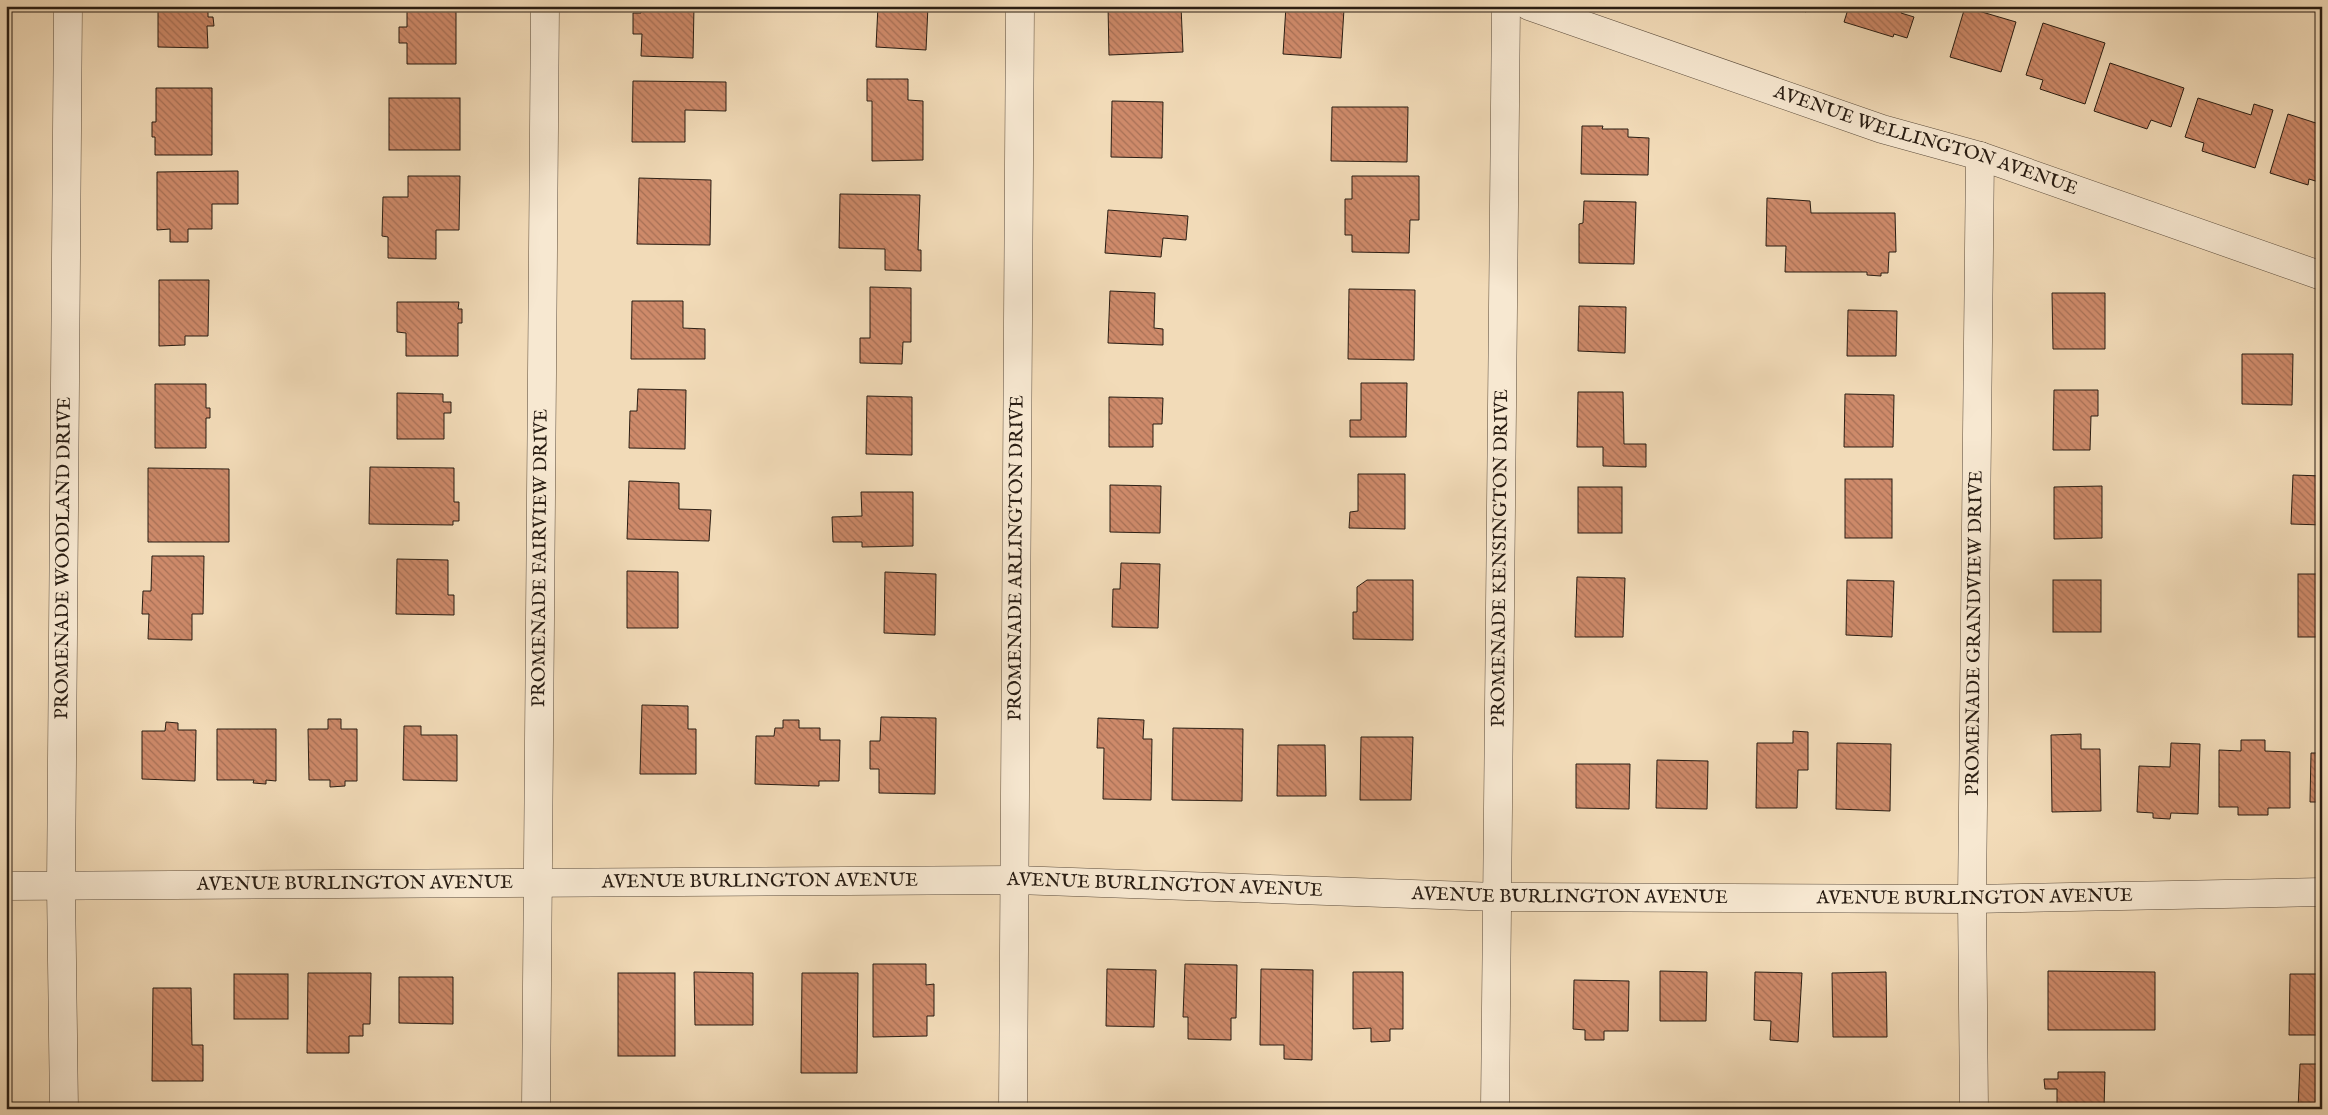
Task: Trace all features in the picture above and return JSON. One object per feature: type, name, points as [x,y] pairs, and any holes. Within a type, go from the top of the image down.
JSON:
[{"type":"street","name":"PROMENADE WOODLAND DRIVE","points":[[64,1109],[61,887],[68,6]]},
{"type":"street","name":"PROMENADE FAIRVIEW DRIVE","points":[[536,1109],[545,6]]},
{"type":"street","name":"PROMENADE ARLINGTON DRIVE","points":[[1013,1109],[1020,6]]},
{"type":"street","name":"PROMENADE KENSINGTON DRIVE","points":[[1495,1109],[1506,6]]},
{"type":"street","name":"AVENUE WELLINGTON AVENUE","points":[[1529,6],[1882,129],[1980,156],[2322,276]]},
{"type":"street","name":"PROMENADE GRANDVIEW DRIVE","points":[[1974,1109],[1972,899],[1980,156]]},
{"type":"street","name":"AVENUE BURLINGTON AVENUE","points":[[6,886],[1014,880],[1497,897],[1972,899],[2322,892]]},
{"type":"building","points":[[158,6],[208,6],[208,17],[213,17],[214,26],[207,26],[208,48],[158,47]]},
{"type":"building","points":[[641,6],[694,6],[693,58],[641,56],[642,34],[633,34],[633,13],[641,13]]},
{"type":"building","points":[[878,6],[928,6],[926,50],[876,47]]},
{"type":"building","points":[[1108,6],[1181,6],[1183,52],[1109,55]]},
{"type":"building","points":[[1286,6],[1344,9],[1341,58],[1283,54]]},
{"type":"building","points":[[1790,6],[1808,6],[1806,12]]},
{"type":"building","points":[[1849,6],[1904,6],[1901,13],[1914,17],[1907,38],[1894,34],[1893,37],[1844,22]]},
{"type":"building","points":[[1965,7],[2016,22],[2001,72],[1950,57]]},
{"type":"building","points":[[407,10],[456,10],[456,64],[407,64],[407,43],[399,43],[399,27],[407,27]]},
{"type":"building","points":[[2043,23],[2105,43],[2085,104],[2040,89],[2043,80],[2026,75]]},
{"type":"building","points":[[2110,63],[2184,88],[2171,127],[2151,120],[2147,129],[2094,111]]},
{"type":"building","points":[[867,79],[908,79],[908,100],[923,101],[923,160],[872,161],[872,101],[867,101]]},
{"type":"building","points":[[633,81],[726,82],[726,111],[685,110],[685,142],[632,142]]},
{"type":"building","points":[[156,88],[212,88],[212,155],[155,155],[155,137],[152,137],[152,122],[156,122]]},
{"type":"building","points":[[389,98],[460,98],[460,150],[389,150]]},
{"type":"building","points":[[2198,98],[2251,115],[2254,104],[2273,110],[2255,168],[2202,151],[2204,143],[2185,137]]},
{"type":"building","points":[[1112,101],[1163,102],[1162,158],[1111,157]]},
{"type":"building","points":[[1332,107],[1408,107],[1407,162],[1331,161]]},
{"type":"building","points":[[2288,114],[2322,125],[2322,183],[2309,179],[2308,185],[2270,173]]},
{"type":"building","points":[[1582,126],[1603,126],[1602,129],[1628,129],[1628,137],[1649,138],[1648,175],[1581,174]]},
{"type":"building","points":[[238,171],[238,204],[212,204],[212,229],[188,229],[188,242],[170,242],[170,229],[157,230],[157,172]]},
{"type":"building","points":[[408,176],[460,176],[459,230],[436,230],[436,259],[388,258],[388,237],[382,236],[383,197],[408,197]]},
{"type":"building","points":[[1352,176],[1419,176],[1419,220],[1410,220],[1409,253],[1352,252],[1352,235],[1345,235],[1345,199],[1352,199]]},
{"type":"building","points":[[639,178],[711,180],[710,245],[637,244]]},
{"type":"building","points":[[840,194],[920,195],[918,250],[921,250],[921,271],[885,270],[885,249],[839,248]]},
{"type":"building","points":[[1767,198],[1810,201],[1811,213],[1895,213],[1896,252],[1889,252],[1888,273],[1881,273],[1881,276],[1867,275],[1867,272],[1785,272],[1786,246],[1766,246]]},
{"type":"building","points":[[1584,201],[1636,202],[1634,264],[1579,263],[1579,224],[1583,223]]},
{"type":"building","points":[[1108,210],[1188,216],[1186,240],[1163,238],[1161,257],[1105,253]]},
{"type":"building","points":[[159,280],[209,280],[208,336],[185,336],[185,345],[159,346]]},
{"type":"building","points":[[870,287],[911,288],[911,342],[903,342],[902,364],[860,363],[860,338],[870,338]]},
{"type":"building","points":[[1349,289],[1415,290],[1414,360],[1348,359]]},
{"type":"building","points":[[1110,291],[1155,293],[1154,328],[1163,329],[1163,345],[1108,343]]},
{"type":"building","points":[[2052,293],[2105,293],[2105,349],[2053,349]]},
{"type":"building","points":[[632,301],[683,301],[683,328],[705,329],[705,359],[631,359]]},
{"type":"building","points":[[397,302],[459,302],[458,309],[462,309],[462,323],[458,323],[458,356],[406,356],[406,333],[397,332]]},
{"type":"building","points":[[1579,306],[1626,307],[1625,353],[1578,351]]},
{"type":"building","points":[[1848,310],[1897,311],[1896,356],[1847,356]]},
{"type":"building","points":[[2242,354],[2293,354],[2292,405],[2242,404]]},
{"type":"building","points":[[1361,383],[1407,383],[1406,437],[1350,437],[1350,420],[1361,420]]},
{"type":"building","points":[[155,384],[206,384],[206,408],[210,408],[210,418],[206,418],[206,448],[155,448]]},
{"type":"building","points":[[638,389],[686,390],[685,449],[629,448],[630,411],[637,411]]},
{"type":"building","points":[[2054,390],[2098,390],[2098,416],[2091,416],[2090,450],[2053,450]]},
{"type":"building","points":[[1578,392],[1623,392],[1624,444],[1646,444],[1646,467],[1603,466],[1603,447],[1577,447]]},
{"type":"building","points":[[397,393],[443,394],[443,402],[451,402],[451,413],[444,413],[444,439],[397,439]]},
{"type":"building","points":[[1845,394],[1894,395],[1893,447],[1844,447]]},
{"type":"building","points":[[867,396],[912,397],[912,455],[866,454]]},
{"type":"building","points":[[1109,397],[1163,398],[1162,424],[1153,424],[1153,447],[1109,447]]},
{"type":"building","points":[[2321,404],[2322,459],[2319,459]]},
{"type":"building","points":[[370,467],[454,468],[454,502],[459,502],[459,521],[453,521],[453,525],[369,524]]},
{"type":"building","points":[[148,468],[229,469],[229,542],[148,542]]},
{"type":"building","points":[[1358,474],[1405,474],[1405,529],[1349,528],[1350,512],[1358,511]]},
{"type":"building","points":[[2293,475],[2322,476],[2322,525],[2291,524]]},
{"type":"building","points":[[1845,479],[1892,479],[1892,538],[1845,538]]},
{"type":"building","points":[[629,481],[679,483],[679,509],[711,510],[709,541],[627,539]]},
{"type":"building","points":[[1110,485],[1161,486],[1160,533],[1110,532]]},
{"type":"building","points":[[2102,486],[2102,538],[2054,539],[2054,487]]},
{"type":"building","points":[[1578,487],[1622,487],[1622,533],[1578,533]]},
{"type":"building","points":[[861,492],[913,492],[913,546],[862,547],[862,542],[833,542],[832,517],[862,516]]},
{"type":"building","points":[[152,556],[204,556],[203,614],[192,614],[192,640],[148,639],[149,614],[142,614],[143,591],[151,591]]},
{"type":"building","points":[[397,559],[448,560],[448,595],[454,595],[454,615],[396,614]]},
{"type":"building","points":[[1121,563],[1160,564],[1158,628],[1112,627],[1113,589],[1120,589]]},
{"type":"building","points":[[627,571],[678,572],[678,628],[627,628]]},
{"type":"building","points":[[885,572],[936,574],[935,635],[884,633]]},
{"type":"building","points":[[2298,574],[2322,574],[2322,637],[2298,637]]},
{"type":"building","points":[[1577,577],[1625,578],[1623,637],[1575,637]]},
{"type":"building","points":[[1367,580],[1413,580],[1413,640],[1353,639],[1353,612],[1357,612],[1357,587]]},
{"type":"building","points":[[1847,580],[1894,581],[1892,637],[1846,635]]},
{"type":"building","points":[[2053,580],[2101,580],[2101,632],[2053,632]]},
{"type":"building","points":[[642,705],[688,706],[688,729],[696,729],[696,774],[640,774]]},
{"type":"building","points":[[881,717],[936,718],[935,794],[879,793],[879,769],[870,769],[870,741],[880,741]]},
{"type":"building","points":[[1098,718],[1144,720],[1143,739],[1152,739],[1151,800],[1103,799],[1104,748],[1097,748]]},
{"type":"building","points":[[328,719],[341,719],[341,729],[357,729],[357,781],[345,781],[345,786],[330,787],[330,780],[309,780],[308,729],[328,729]]},
{"type":"building","points":[[783,720],[799,720],[799,728],[820,728],[820,740],[840,740],[839,781],[819,781],[819,786],[755,784],[756,736],[774,736],[775,728],[783,728]]},
{"type":"building","points":[[166,722],[178,723],[178,730],[196,730],[195,781],[142,779],[142,731],[165,731]]},
{"type":"building","points":[[404,726],[421,726],[421,735],[457,735],[457,781],[403,780]]},
{"type":"building","points":[[1173,728],[1243,729],[1242,801],[1172,800]]},
{"type":"building","points":[[217,729],[276,729],[276,781],[266,780],[266,784],[253,783],[254,780],[217,780]]},
{"type":"building","points":[[1793,731],[1808,732],[1808,770],[1798,770],[1797,808],[1756,808],[1757,743],[1793,743]]},
{"type":"building","points":[[2081,734],[2081,749],[2100,749],[2101,811],[2052,812],[2051,735]]},
{"type":"building","points":[[1361,737],[1413,737],[1411,800],[1360,800]]},
{"type":"building","points":[[2241,740],[2265,740],[2265,751],[2290,752],[2290,808],[2268,808],[2268,815],[2238,815],[2238,807],[2219,807],[2219,750],[2241,751]]},
{"type":"building","points":[[1837,743],[1891,744],[1890,811],[1836,809]]},
{"type":"building","points":[[2171,743],[2200,744],[2198,814],[2171,813],[2170,819],[2153,818],[2153,813],[2137,812],[2139,766],[2170,767]]},
{"type":"building","points":[[1278,745],[1325,745],[1326,796],[1277,796]]},
{"type":"building","points":[[2311,753],[2322,753],[2322,802],[2310,802]]},
{"type":"building","points":[[1657,760],[1708,761],[1707,809],[1656,808]]},
{"type":"building","points":[[1576,764],[1630,764],[1629,809],[1576,808]]},
{"type":"building","points":[[873,964],[926,964],[926,985],[934,984],[934,1016],[927,1016],[927,1036],[873,1037]]},
{"type":"building","points":[[1185,964],[1237,965],[1236,1018],[1231,1018],[1231,1040],[1188,1039],[1188,1017],[1183,1017]]},
{"type":"building","points":[[1107,969],[1156,970],[1154,1027],[1106,1026]]},
{"type":"building","points":[[1261,969],[1313,970],[1312,1060],[1284,1059],[1284,1045],[1260,1045]]},
{"type":"building","points":[[1660,971],[1707,972],[1706,1021],[1660,1021]]},
{"type":"building","points":[[2048,971],[2155,972],[2155,1030],[2048,1030]]},
{"type":"building","points":[[694,972],[753,973],[753,1025],[695,1025]]},
{"type":"building","points":[[1353,972],[1403,972],[1403,1029],[1390,1029],[1390,1041],[1371,1042],[1371,1028],[1353,1029]]},
{"type":"building","points":[[1755,972],[1802,973],[1798,1042],[1770,1040],[1771,1021],[1754,1020]]},
{"type":"building","points":[[1886,972],[1887,1037],[1833,1037],[1832,973]]},
{"type":"building","points":[[308,973],[371,973],[370,1024],[363,1024],[363,1036],[349,1036],[349,1053],[307,1053]]},
{"type":"building","points":[[618,973],[675,973],[675,1056],[618,1056]]},
{"type":"building","points":[[802,973],[858,973],[857,1073],[801,1073]]},
{"type":"building","points":[[234,974],[288,974],[288,1019],[234,1019]]},
{"type":"building","points":[[2290,974],[2322,974],[2322,1035],[2289,1035]]},
{"type":"building","points":[[399,977],[453,977],[453,1024],[399,1023]]},
{"type":"building","points":[[1574,980],[1629,981],[1628,1031],[1604,1031],[1604,1040],[1585,1040],[1585,1030],[1573,1029]]},
{"type":"building","points":[[153,988],[191,988],[192,1045],[203,1045],[203,1081],[152,1081]]},
{"type":"building","points":[[2300,1064],[2322,1064],[2322,1109],[2298,1109]]},
{"type":"building","points":[[2058,1072],[2105,1072],[2104,1109],[2057,1109],[2057,1089],[2045,1089],[2044,1079],[2058,1079]]}]
